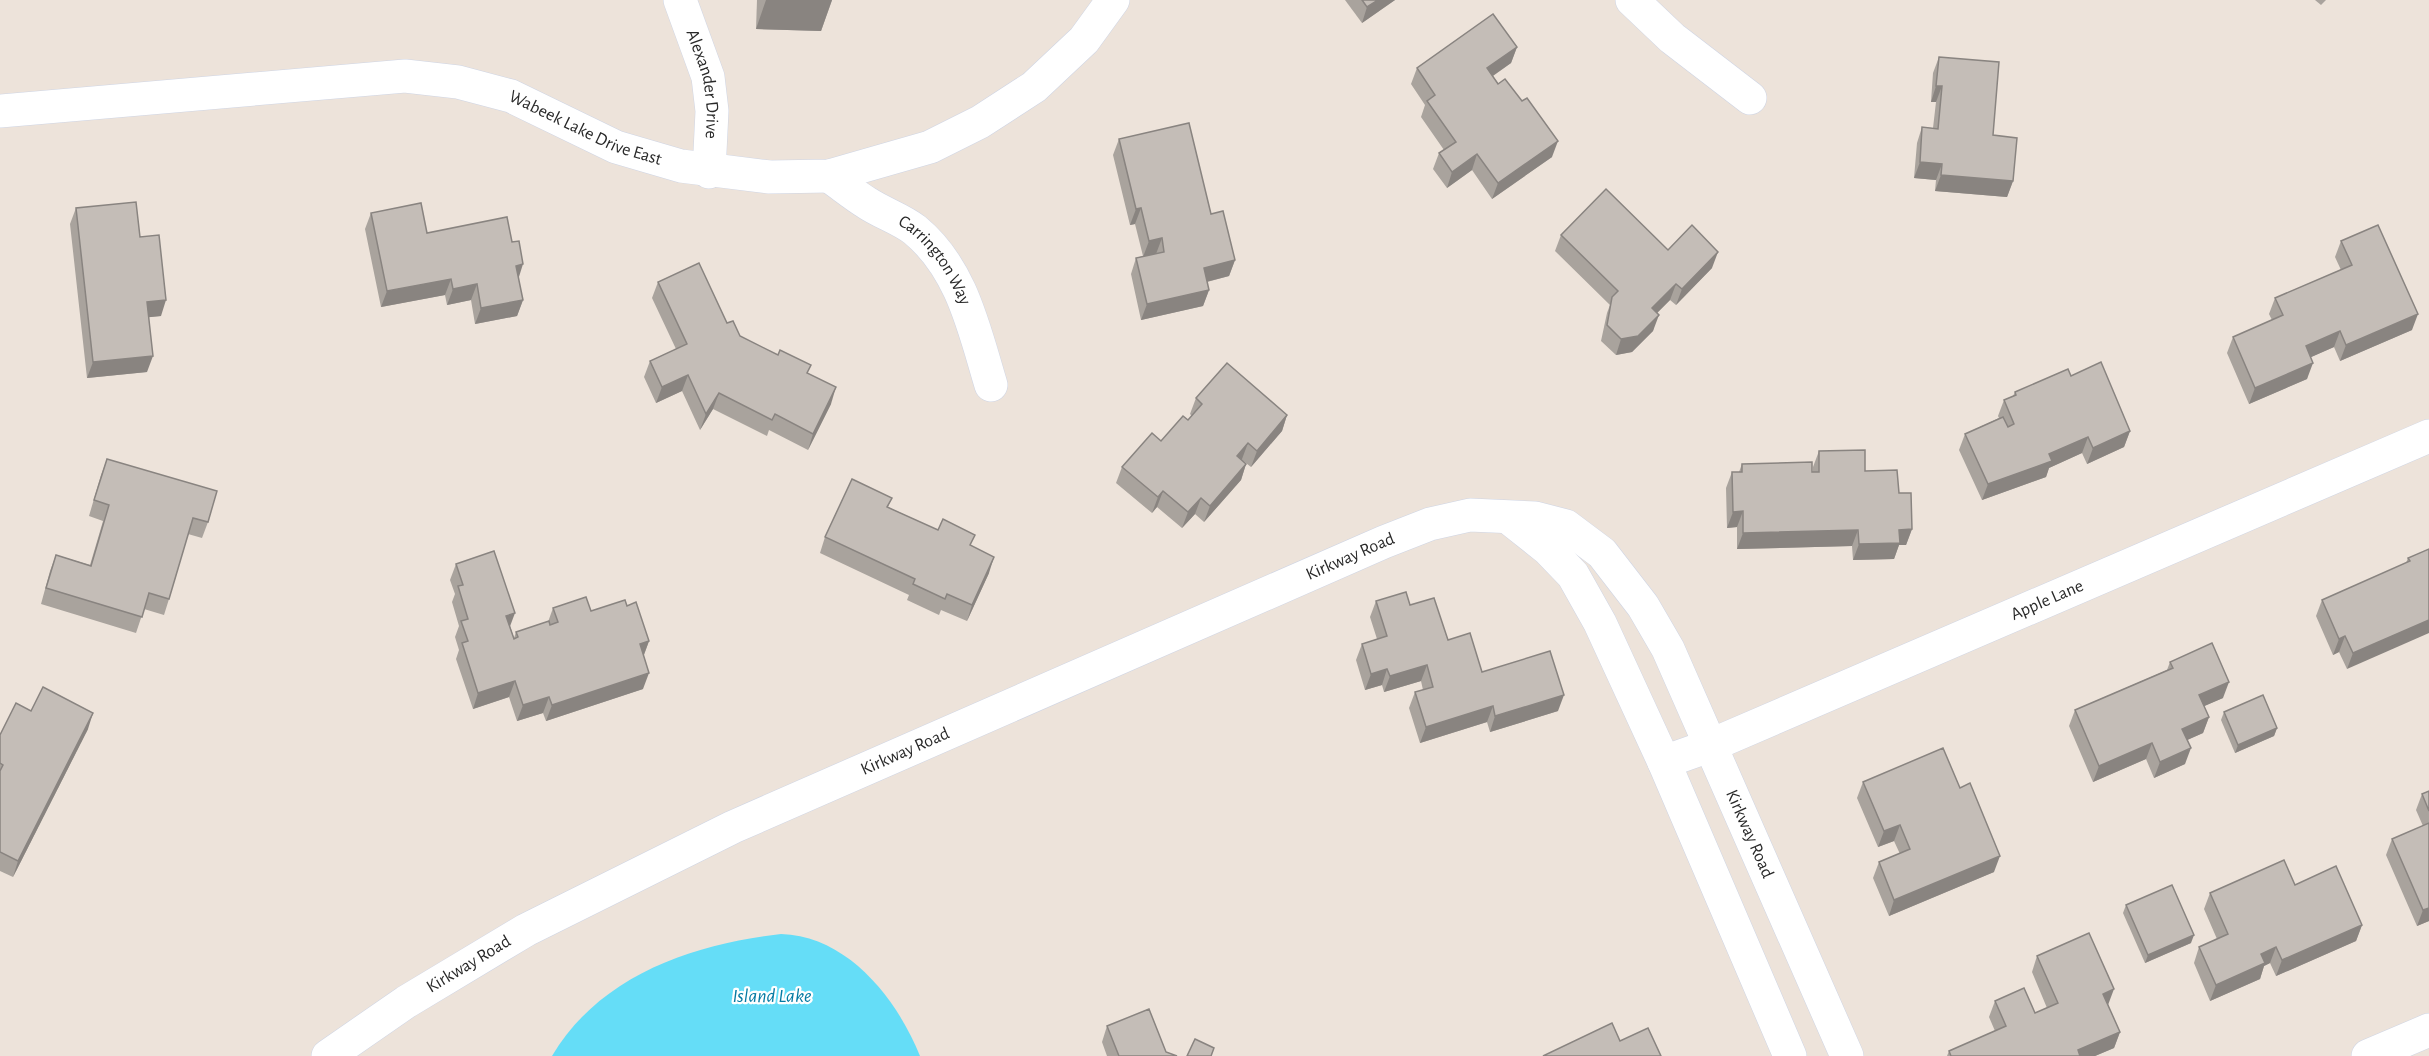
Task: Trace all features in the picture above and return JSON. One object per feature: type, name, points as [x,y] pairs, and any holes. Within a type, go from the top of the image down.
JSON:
[{"type":"street","name":"Alexander Drive","points":[[680,0],[708,77],[712,111],[709,172]]},
{"type":"street","name":"Wabeek Lake Drive East","points":[[0,111],[405,76],[458,82],[511,96],[616,147],[652,159],[709,172],[770,177],[829,176],[930,147],[980,123],[1034,87],[1084,40],[1113,0]]},
{"type":"street","points":[[1632,0],[1672,38],[1750,98]]},
{"type":"street","name":"Carrington Way","points":[[829,176],[867,204],[913,228],[932,245],[950,269],[969,310],[991,384]]},
{"type":"street","name":"Apple Lane","points":[[1664,762],[1709,746],[2429,436]]},
{"type":"street","name":"Kirkway Road","points":[[328,1056],[406,1002],[526,930],[733,827],[1393,538],[1430,524],[1470,515],[1535,518],[1566,526],[1602,553],[1643,606],[1668,649],[1847,1056]]},
{"type":"street","points":[[1509,518],[1548,549],[1573,575],[1600,623],[1664,762],[1790,1056]]},
{"type":"street","points":[[2368,1056],[2429,1030]]},
{"type":"water","name":"Island Lake","points":[[781,934],[805,937],[828,946],[848,958],[867,974],[898,1013],[920,1056],[552,1056],[572,1028],[596,1004],[622,984],[652,968],[715,946]]},
{"type":"building","points":[[1362,0],[1378,0],[1367,7]]},
{"type":"building","points":[[1493,14],[1517,47],[1487,68],[1498,84],[1505,79],[1522,101],[1527,98],[1558,141],[1498,183],[1477,154],[1452,172],[1439,153],[1456,142],[1427,101],[1435,95],[1417,68]]},
{"type":"building","points":[[1939,57],[1999,62],[1993,135],[2017,138],[2013,181],[1941,175],[1942,164],[1920,162],[1922,127],[1938,129],[1942,86],[1936,86]]},
{"type":"building","points":[[1189,123],[1211,214],[1223,211],[1235,260],[1204,268],[1209,290],[1147,304],[1136,258],[1164,252],[1162,238],[1149,241],[1141,208],[1136,209],[1119,139]]},
{"type":"building","points":[[1606,189],[1668,250],[1692,225],[1718,252],[1682,289],[1676,284],[1652,308],[1659,315],[1638,336],[1621,339],[1607,325],[1612,297],[1618,291],[1561,235]]},
{"type":"building","points":[[136,202],[140,237],[159,235],[166,300],[147,302],[153,356],[93,362],[76,208]]},
{"type":"building","points":[[421,203],[427,233],[507,217],[512,242],[519,241],[523,264],[516,266],[523,300],[481,308],[477,284],[453,289],[451,279],[387,291],[371,213]]},
{"type":"building","points":[[2378,225],[2418,314],[2346,345],[2340,331],[2306,346],[2313,363],[2255,388],[2233,337],[2283,315],[2275,298],[2352,265],[2341,241]]},
{"type":"building","points":[[699,263],[727,323],[733,321],[740,336],[778,355],[780,350],[811,365],[807,373],[836,387],[813,434],[775,414],[772,420],[719,393],[706,414],[688,375],[662,387],[650,361],[687,344],[658,282]]},
{"type":"building","points":[[2101,362],[2130,431],[2093,448],[2088,437],[2049,454],[2052,461],[1988,484],[1965,434],[2003,417],[2008,427],[2014,424],[2004,400],[2016,395],[2015,392],[2068,369],[2071,376]]},
{"type":"building","points":[[1227,363],[1287,415],[1257,451],[1248,443],[1237,456],[1246,464],[1210,506],[1201,498],[1188,512],[1163,491],[1158,497],[1122,467],[1152,433],[1161,441],[1183,416],[1188,420],[1202,404],[1196,398]]},
{"type":"building","points":[[1865,450],[1865,471],[1897,470],[1899,493],[1911,493],[1912,529],[1899,530],[1900,543],[1859,544],[1858,530],[1743,533],[1743,511],[1733,512],[1732,472],[1742,472],[1742,464],[1812,462],[1812,472],[1819,472],[1819,451]]},
{"type":"building","points":[[107,459],[217,491],[208,522],[193,518],[169,599],[149,593],[142,617],[46,588],[56,555],[91,566],[109,505],[94,500]]},
{"type":"building","points":[[852,479],[892,498],[887,507],[938,530],[943,519],[975,535],[970,545],[994,557],[972,605],[947,594],[945,599],[913,584],[915,579],[825,537]]},
{"type":"building","points":[[2429,549],[2429,620],[2353,653],[2345,636],[2339,639],[2322,600],[2410,561],[2408,558]]},
{"type":"building","points":[[494,551],[515,613],[506,616],[514,639],[518,637],[516,632],[549,621],[550,625],[558,622],[553,608],[586,597],[591,611],[625,600],[627,606],[636,602],[649,641],[640,644],[649,673],[552,705],[549,697],[523,705],[515,681],[478,693],[462,643],[468,641],[461,621],[468,619],[458,586],[463,585],[456,564]]},
{"type":"building","points":[[1406,592],[1410,605],[1434,598],[1448,640],[1470,633],[1482,672],[1550,651],[1564,695],[1495,716],[1493,706],[1426,727],[1415,692],[1433,687],[1427,665],[1390,676],[1387,669],[1371,674],[1362,644],[1387,636],[1376,601]]},
{"type":"building","points":[[2212,643],[2229,682],[2199,695],[2209,717],[2182,729],[2191,748],[2160,762],[2152,743],[2099,766],[2075,710],[2173,668],[2170,662]]},
{"type":"building","points":[[43,687],[93,713],[18,861],[0,852],[0,771],[3,765],[0,763],[0,735],[16,703],[31,711]]},
{"type":"building","points":[[2263,695],[2277,728],[2238,745],[2224,712]]},
{"type":"building","points":[[1943,748],[1960,788],[1970,783],[2000,856],[1894,900],[1879,862],[1910,849],[1900,825],[1884,831],[1863,782]]},
{"type":"building","points":[[2429,791],[2429,811],[2422,794]]},
{"type":"building","points":[[2429,823],[2429,908],[2423,910],[2392,839]]},
{"type":"building","points":[[2284,860],[2295,885],[2336,866],[2362,925],[2282,960],[2276,947],[2261,954],[2265,963],[2216,985],[2199,947],[2228,934],[2210,893]]},
{"type":"building","points":[[2172,885],[2194,935],[2148,955],[2126,905]]},
{"type":"building","points":[[2089,933],[2114,989],[2103,994],[2120,1032],[2078,1050],[2080,1056],[1951,1056],[1949,1051],[2006,1026],[1995,1001],[2024,988],[2035,1013],[2058,1003],[2037,956]]},
{"type":"building","points":[[1149,1009],[1166,1052],[1177,1056],[1119,1056],[1107,1026]]},
{"type":"building","points":[[1612,1023],[1620,1041],[1648,1028],[1661,1056],[1543,1056]]},
{"type":"building","points":[[1195,1039],[1214,1048],[1211,1056],[1187,1056]]}]
